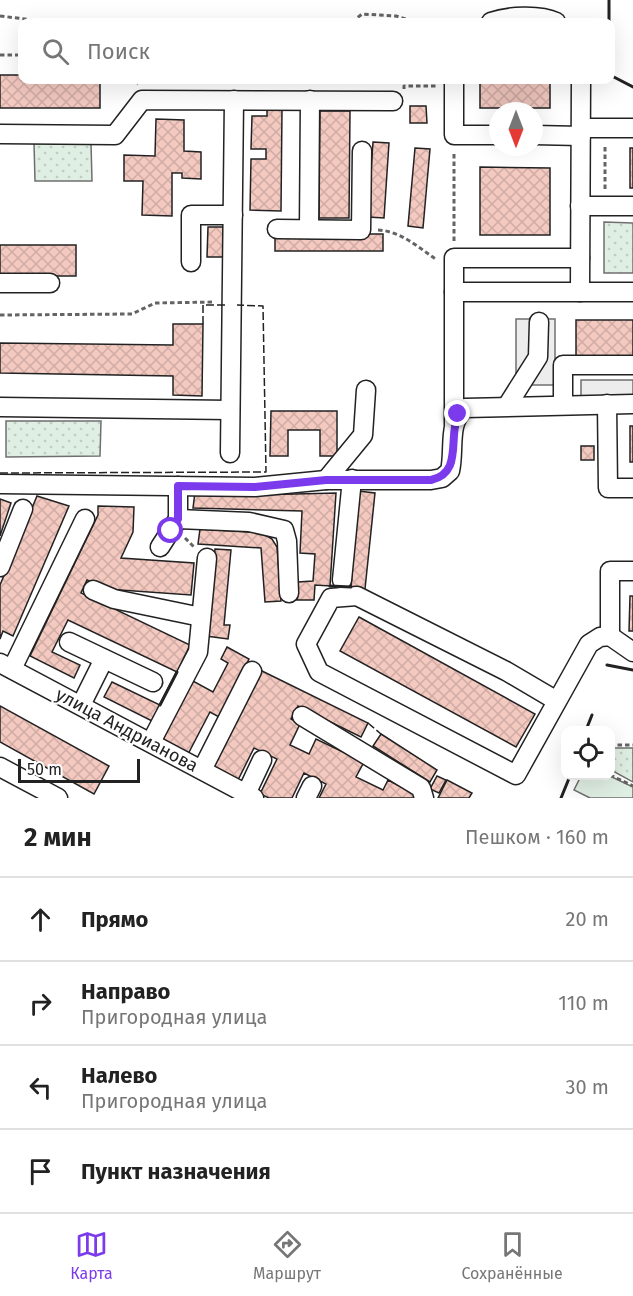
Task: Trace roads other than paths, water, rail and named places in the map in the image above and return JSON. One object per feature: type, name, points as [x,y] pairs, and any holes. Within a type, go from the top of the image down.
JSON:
[{"type":"street","points":[[502,18],[547,18]]},
{"type":"street","points":[[454,84],[454,135],[489,135]]},
{"type":"street","points":[[580,292],[581,84]]},
{"type":"street","points":[[0,134],[115,135],[142,100],[393,101]]},
{"type":"street","points":[[230,453],[234,100]]},
{"type":"street","points":[[309,229],[310,100]]},
{"type":"street","points":[[543,134],[605,128],[633,128]]},
{"type":"street","points":[[277,229],[361,230],[362,151]]},
{"type":"street","points":[[580,206],[633,206]]},
{"type":"street","points":[[191,262],[191,215],[233,215]]},
{"type":"street","points":[[0,484],[255,487],[326,480],[431,480],[442,478],[450,471],[454,424],[454,261],[580,258]]},
{"type":"street","points":[[0,283],[50,283]]},
{"type":"street","points":[[454,292],[633,292]]},
{"type":"street","points":[[507,406],[538,357],[539,322]]},
{"type":"street","points":[[563,405],[563,365],[633,365]]},
{"type":"street","points":[[326,480],[363,435],[366,390]]},
{"type":"street","points":[[607,404],[608,488],[633,488]]},
{"type":"street","points":[[454,424],[458,414],[465,408],[633,404]]},
{"type":"street","points":[[0,407],[230,410]]},
{"type":"street","points":[[342,580],[352,479]]},
{"type":"street","points":[[160,547],[178,519],[178,486]]},
{"type":"street","points":[[0,567],[23,509]]},
{"type":"street","points":[[6,666],[85,519]]},
{"type":"street","points":[[178,519],[249,522],[284,531],[287,541],[289,593]]},
{"type":"street","points":[[151,742],[198,652],[207,558]]},
{"type":"street","points":[[610,636],[610,571],[633,571]]},
{"type":"street","points":[[93,590],[114,599],[201,617]]},
{"type":"street","points":[[557,702],[506,671],[357,596],[331,598],[306,645],[319,672],[516,775],[557,702],[589,644],[600,637],[610,636],[633,652]]},
{"type":"street","points":[[69,642],[153,682]]},
{"type":"street","points":[[81,705],[104,659]]},
{"type":"street","name":"улица Андрианова","points":[[6,666],[250,796]]},
{"type":"street","points":[[202,770],[252,671]]},
{"type":"street","points":[[302,716],[421,788],[424,798]]},
{"type":"street","points":[[250,796],[262,760]]},
{"type":"street","points":[[0,767],[58,798]]}]
